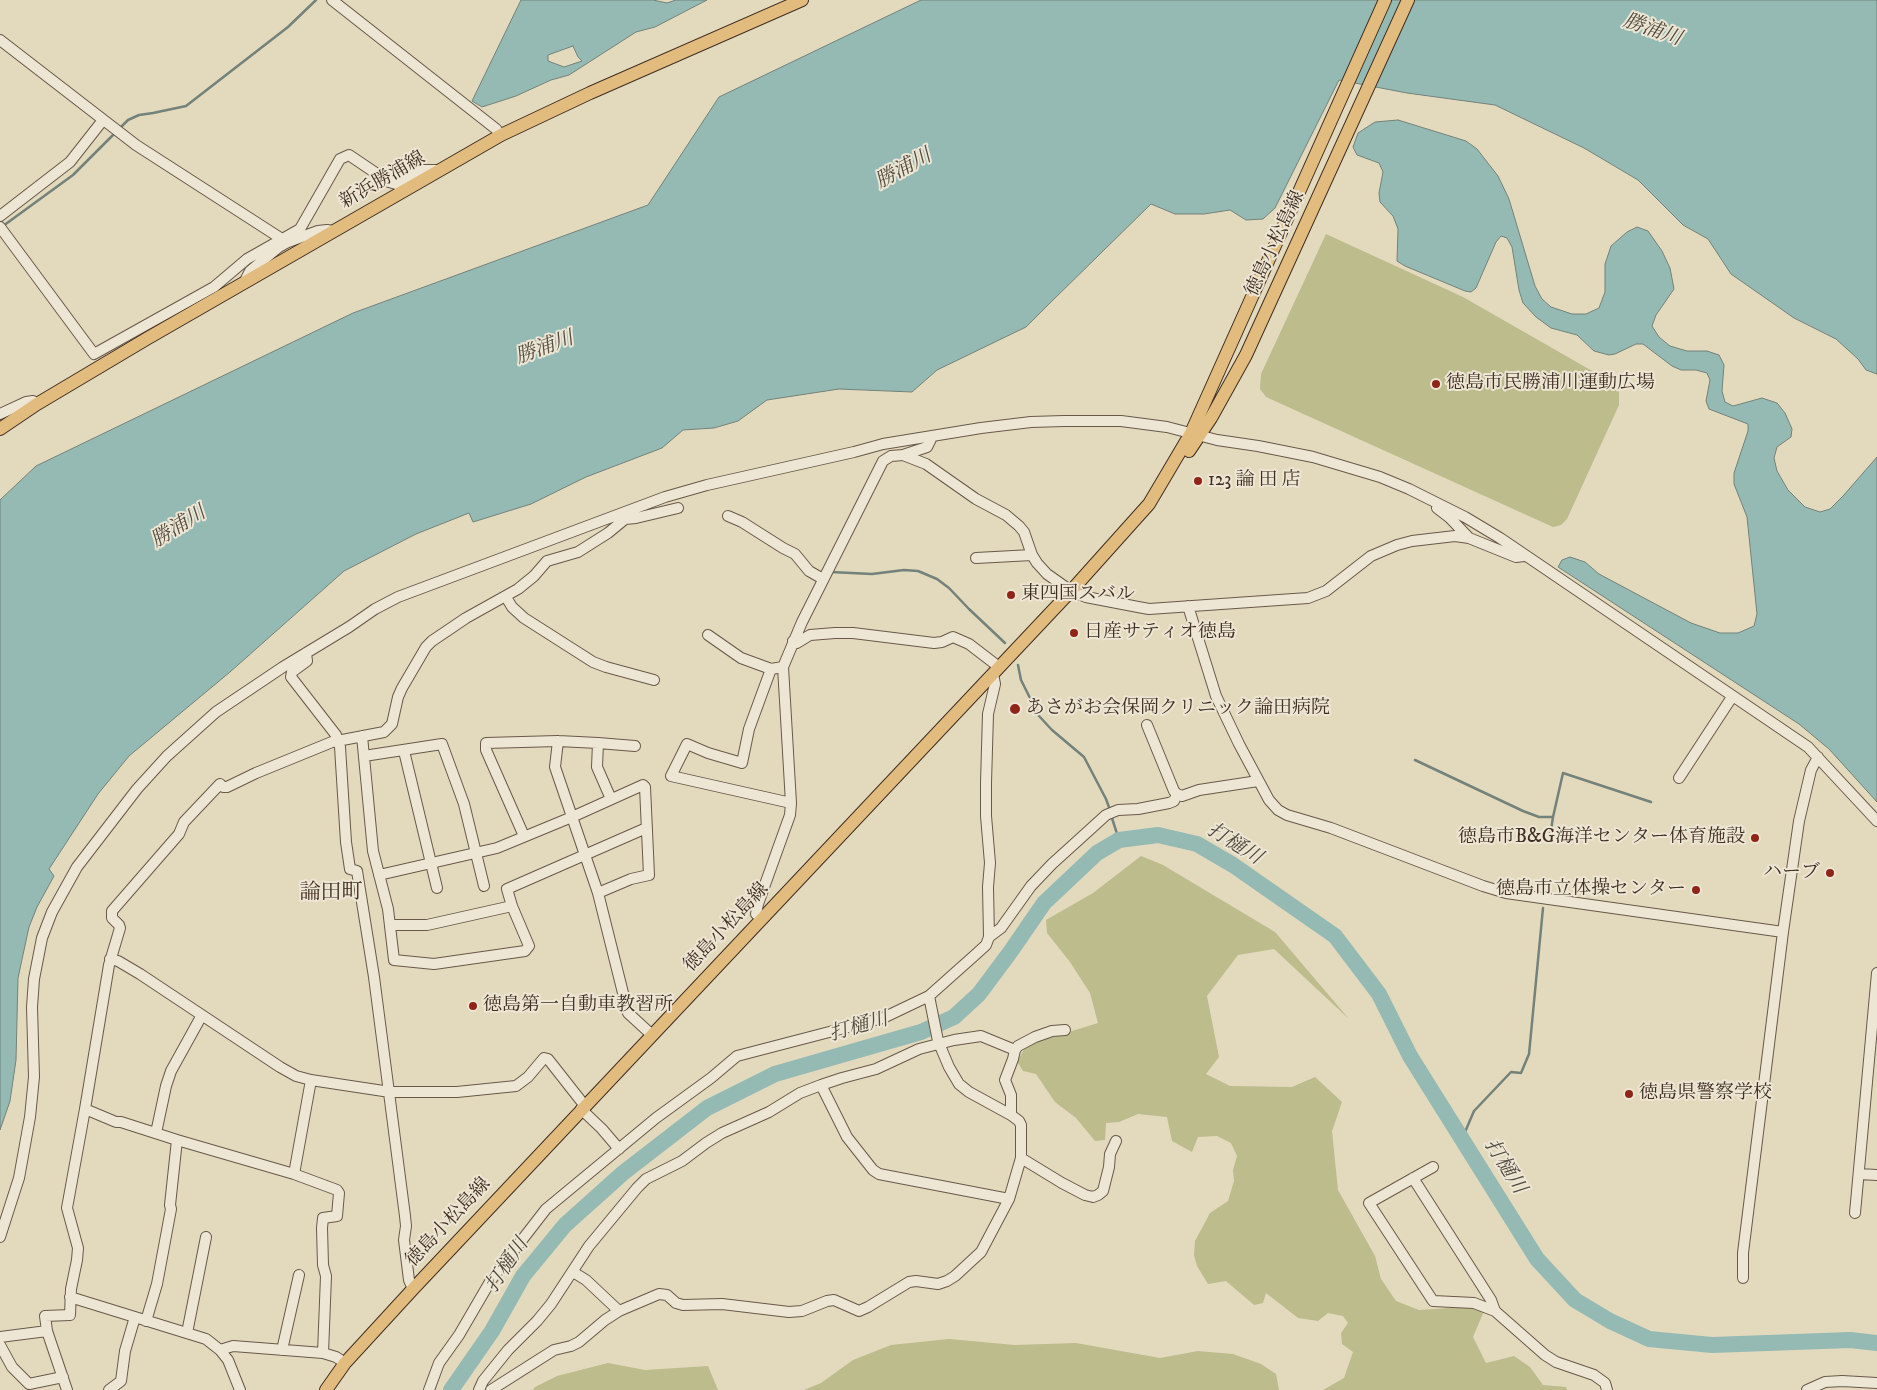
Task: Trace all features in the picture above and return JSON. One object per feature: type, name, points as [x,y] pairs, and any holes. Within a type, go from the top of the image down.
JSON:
[{"type":"main road","name":"新浜勝浦線","points":[[0,429],[37,404],[501,135],[590,93],[802,0]]},
{"type":"main road","name":"徳島小松島線","points":[[326,1390],[345,1363],[413,1289],[1071,591],[1138,518],[1186,457],[1206,415],[1385,0]]},
{"type":"main road","name":"徳島小松島線","points":[[1206,415],[1246,355],[1408,0]]},
{"type":"street","points":[[332,0],[496,129],[501,135]]},
{"type":"street","points":[[0,40],[136,145],[285,241]]},
{"type":"street","points":[[0,216],[70,162],[103,120]]},
{"type":"street","points":[[244,283],[250,270],[300,229],[340,159],[349,155],[396,184],[422,170],[438,170]]},
{"type":"street","points":[[0,227],[94,354],[214,287],[247,258],[268,246],[318,231],[333,231]]},
{"type":"street","points":[[0,414],[26,402],[33,401],[37,404]]},
{"type":"street","points":[[0,1237],[20,1178],[30,1117],[34,1077],[32,1007],[37,958],[42,938],[64,890],[78,867],[120,811],[153,770],[167,756],[216,712],[375,609],[398,597],[624,516],[707,484],[868,449],[883,444],[982,428],[1064,420],[1121,421],[1149,424],[1217,440],[1321,459],[1380,477],[1466,517],[1500,538],[1808,747],[1877,821]]},
{"type":"street","points":[[868,449],[891,456],[903,455],[927,447],[932,437]]},
{"type":"street","points":[[903,455],[926,464],[976,499],[1006,515],[1024,532],[1032,555],[1047,574],[1071,591],[1086,597],[1138,607],[1188,606],[1308,598],[1326,591],[1371,556],[1397,544],[1412,540],[1455,536],[1469,538],[1516,557],[1524,556]]},
{"type":"street","points":[[762,918],[756,914],[758,904],[790,816],[791,803],[783,667],[793,641],[878,468],[883,461],[891,456]]},
{"type":"street","points":[[1430,499],[1433,505],[1450,518],[1469,538]]},
{"type":"street","points":[[67,1390],[47,1331],[45,1316],[70,1316],[70,1297],[78,1248],[67,1208],[98,1022],[110,960],[120,928],[112,918],[112,911],[179,834],[184,822],[220,784],[223,787],[227,787],[264,769],[339,741],[384,732],[392,724],[402,688],[426,647],[432,641],[466,618],[526,584],[547,561],[583,549],[624,516],[636,518],[678,508]]},
{"type":"street","points":[[728,516],[742,522],[795,554],[809,571],[823,579]]},
{"type":"street","points":[[976,558],[1032,555]]},
{"type":"street","points":[[506,597],[512,607],[524,618],[593,662],[654,680]]},
{"type":"street","points":[[1188,606],[1216,696],[1258,781],[1278,810],[1287,815],[1331,828],[1506,893],[1783,932]]},
{"type":"street","points":[[429,1390],[439,1363],[459,1335],[491,1280],[546,1208],[618,1149],[736,1056],[883,1018],[929,999],[986,945],[989,937],[988,887],[990,863],[986,800],[988,714],[996,670],[969,644],[953,637],[934,643],[853,633],[835,633],[810,635],[797,642],[793,641]]},
{"type":"street","points":[[708,635],[741,658],[770,669],[783,667]]},
{"type":"street","points":[[306,653],[307,661],[292,672],[291,677],[339,741],[348,860],[350,870],[357,871],[390,1092],[406,1226],[404,1240],[409,1280],[413,1289]]},
{"type":"street","points":[[770,669],[749,729],[742,763],[699,750],[687,744],[671,776],[791,803]]},
{"type":"street","points":[[1679,778],[1732,697]]},
{"type":"street","points":[[1147,725],[1174,791],[1177,794],[1182,796],[1199,790],[1258,781]]},
{"type":"street","points":[[362,736],[371,836],[388,909],[394,960],[434,964],[525,951],[529,946],[507,889],[644,829],[647,830]]},
{"type":"street","points":[[558,741],[555,767],[598,893],[628,1013],[652,1035]]},
{"type":"street","points":[[524,836],[486,750],[486,743],[558,741],[635,746]]},
{"type":"street","points":[[598,743],[597,767],[611,799]]},
{"type":"street","points":[[364,756],[442,744],[464,804],[484,886]]},
{"type":"street","points":[[404,751],[432,864],[436,888]]},
{"type":"street","points":[[1743,1278],[1743,1253],[1783,932],[1810,770],[1818,757]]},
{"type":"street","points":[[379,875],[498,848],[643,785],[645,787],[649,875],[631,879],[598,893]]},
{"type":"street","points":[[989,937],[1001,928],[1031,886],[1052,864],[1106,815],[1118,810],[1138,809],[1168,803],[1174,800],[1177,794]]},
{"type":"street","points":[[390,925],[427,925],[512,906]]},
{"type":"street","points":[[110,960],[118,961],[280,1067],[296,1076],[310,1080],[390,1092],[458,1092],[516,1086],[528,1077],[544,1058],[548,1059],[583,1108],[618,1149]]},
{"type":"street","points":[[1856,1213],[1877,973]]},
{"type":"street","points":[[491,1390],[554,1350],[579,1342],[605,1320],[620,1311],[659,1294],[667,1295],[676,1303],[683,1305],[722,1304],[789,1312],[802,1311],[826,1301],[834,1300],[859,1311],[908,1282],[916,1281],[938,1284],[955,1276],[981,1252],[1008,1199],[1021,1158],[1021,1126],[1019,1121],[1011,1115],[969,1092],[959,1084],[949,1067],[939,1042],[929,999]]},
{"type":"street","points":[[156,1133],[166,1086],[171,1072],[202,1015]]},
{"type":"street","points":[[1011,1115],[1011,1095],[1005,1080],[1013,1059],[1014,1050],[1035,1037],[1052,1031],[1065,1030]]},
{"type":"street","points":[[479,1390],[483,1381],[508,1350],[551,1304],[589,1246],[630,1194],[646,1179],[682,1161],[722,1133],[770,1112],[800,1094],[842,1078],[876,1069],[919,1049],[939,1042],[981,1036],[1014,1050]]},
{"type":"street","points":[[294,1174],[310,1080]]},
{"type":"street","points":[[821,1085],[847,1137],[873,1170],[879,1174],[1008,1199]]},
{"type":"street","points":[[85,1109],[116,1122],[294,1174],[336,1190],[339,1193],[337,1216],[323,1218],[323,1265],[326,1276],[324,1353]]},
{"type":"street","points":[[146,1321],[157,1284],[171,1209],[177,1140]]},
{"type":"street","points":[[1021,1158],[1062,1183],[1093,1197],[1102,1191],[1109,1167],[1110,1154],[1116,1141]]},
{"type":"street","points":[[1433,1167],[1370,1203],[1433,1301],[1474,1303],[1495,1311],[1545,1356],[1556,1362],[1594,1375],[1605,1383],[1607,1390]]},
{"type":"street","points":[[1859,1174],[1877,1175]]},
{"type":"street","points":[[1413,1178],[1492,1300],[1495,1311]]},
{"type":"street","points":[[187,1333],[206,1237]]},
{"type":"street","points":[[573,1272],[586,1280],[620,1311]]},
{"type":"street","points":[[282,1350],[299,1275]]},
{"type":"street","points":[[70,1297],[206,1340],[220,1350],[232,1367],[240,1390]]},
{"type":"street","points":[[110,1390],[121,1381],[125,1351],[135,1317]]},
{"type":"street","points":[[0,1337],[47,1331]]},
{"type":"street","points":[[0,1345],[12,1367],[29,1384],[62,1377]]},
{"type":"street","points":[[220,1350],[233,1346],[324,1353],[336,1357],[345,1363]]},
{"type":"street","points":[[1807,1390],[1825,1382],[1842,1380],[1877,1383]]},
{"type":"green space","name":"徳島市民勝浦川運動広場","points":[[1326,234],[1463,297],[1608,380],[1619,390],[1619,405],[1567,519],[1561,525],[1553,527],[1266,397],[1260,389],[1261,374]]},
{"type":"green space","points":[[1141,856],[1163,865],[1275,932],[1349,1019],[1274,949],[1238,955],[1207,996],[1219,1057],[1206,1074],[1230,1086],[1292,1087],[1315,1077],[1342,1102],[1332,1131],[1338,1190],[1375,1256],[1381,1279],[1396,1301],[1419,1310],[1464,1307],[1484,1311],[1473,1337],[1486,1363],[1514,1356],[1530,1367],[1543,1385],[1566,1387],[1567,1390],[1323,1390],[1344,1378],[1353,1352],[1342,1344],[1341,1333],[1348,1323],[1343,1316],[1328,1313],[1318,1321],[1298,1318],[1266,1293],[1263,1303],[1254,1305],[1226,1281],[1208,1284],[1197,1266],[1194,1255],[1195,1241],[1210,1213],[1228,1201],[1234,1181],[1233,1170],[1237,1156],[1231,1143],[1217,1136],[1198,1137],[1192,1152],[1172,1141],[1167,1117],[1138,1114],[1119,1122],[1106,1123],[1105,1140],[1095,1141],[1076,1118],[1055,1102],[1036,1074],[1023,1071],[1017,1061],[1027,1045],[1098,1023],[1090,993],[1070,962],[1047,933],[1046,920],[1093,893]]},
{"type":"green space","points":[[949,1339],[1015,1345],[1076,1343],[1160,1358],[1198,1351],[1233,1354],[1261,1364],[1276,1374],[1279,1390],[804,1390],[821,1383],[853,1360],[891,1345]]},
{"type":"green space","points":[[608,1363],[645,1370],[708,1366],[718,1390],[533,1390],[535,1387],[557,1376]]},
{"type":"water","points":[[521,0],[653,0],[667,3],[676,0],[707,0],[655,27],[636,32],[569,75],[551,80],[516,96],[482,107],[472,101]],"holes":[[[573,46],[582,61],[564,67],[548,61],[548,55]]]},
{"type":"water","name":"勝浦川","points":[[921,0],[1877,0],[1877,374],[1866,370],[1858,359],[1836,339],[1794,318],[1731,274],[1708,239],[1683,225],[1638,180],[1584,148],[1495,105],[1407,93],[1339,80],[1275,208],[1263,219],[1246,220],[1230,210],[1204,214],[1175,214],[1151,204],[1026,327],[937,370],[912,392],[839,389],[767,400],[738,421],[714,428],[683,430],[662,448],[586,477],[531,504],[473,522],[469,513],[416,534],[344,571],[230,672],[129,756],[98,794],[49,869],[54,876],[37,907],[29,927],[18,978],[16,1060],[10,1101],[0,1130],[0,500],[36,466],[353,313],[648,205],[719,97]]},
{"type":"water","points":[[1398,120],[1466,141],[1477,149],[1498,176],[1509,199],[1535,286],[1542,299],[1551,307],[1572,314],[1586,314],[1599,308],[1605,292],[1605,264],[1611,246],[1627,232],[1637,227],[1648,231],[1662,251],[1670,268],[1674,289],[1656,315],[1652,326],[1659,337],[1670,346],[1687,351],[1707,351],[1719,355],[1724,365],[1722,391],[1725,402],[1733,406],[1762,398],[1777,403],[1785,413],[1792,429],[1791,437],[1777,447],[1774,458],[1777,471],[1788,490],[1805,507],[1820,512],[1830,509],[1877,457],[1877,802],[1829,749],[1799,724],[1558,567],[1562,560],[1570,557],[1585,562],[1599,574],[1691,623],[1720,633],[1738,633],[1754,626],[1757,614],[1747,517],[1734,484],[1734,473],[1748,431],[1748,424],[1709,409],[1706,401],[1710,380],[1707,373],[1696,370],[1681,370],[1672,366],[1643,344],[1636,344],[1609,355],[1594,351],[1577,335],[1551,328],[1536,317],[1523,303],[1512,247],[1507,238],[1501,236],[1496,242],[1476,288],[1471,292],[1405,266],[1397,261],[1398,229],[1393,216],[1380,202],[1379,193],[1383,172],[1379,163],[1357,155],[1353,147],[1358,133],[1375,122]]},
{"type":"waterway","points":[[120,128],[128,120],[139,115],[186,106],[288,27],[316,0]]},
{"type":"waterway","points":[[3,226],[73,175],[116,132]]},
{"type":"waterway","points":[[831,572],[872,574],[904,570],[918,571],[937,579],[949,588],[1005,643]]},
{"type":"waterway","points":[[1018,665],[1021,680],[1039,716],[1052,730],[1084,757],[1110,810]]},
{"type":"waterway","points":[[1415,760],[1523,811],[1539,817],[1553,817]]},
{"type":"waterway","points":[[1550,837],[1563,773],[1651,802]]},
{"type":"waterway","points":[[1111,815],[1119,840]]},
{"type":"waterway","name":"打樋川","points":[[451,1390],[492,1331],[523,1276],[565,1225],[623,1173],[707,1108],[775,1074],[921,1032],[954,1017],[979,994],[1044,903],[1097,853],[1119,840],[1158,835],[1197,844],[1233,865],[1335,936],[1379,994],[1410,1056],[1537,1259],[1575,1300],[1610,1321],[1649,1339],[1712,1345],[1850,1340],[1877,1343]]},
{"type":"waterway","points":[[1462,1139],[1474,1111],[1511,1072],[1521,1073],[1529,1054],[1543,908]]},
{"type":"place","name":"徳島市民勝浦川運動広場","points":[[1436,384]]},
{"type":"place","name":"123 論 田 店","points":[[1198,481]]},
{"type":"place","name":"東四国スバル","points":[[1011,595]]},
{"type":"place","name":"日産サティオ徳島","points":[[1074,633]]},
{"type":"place","name":"あさがお会保岡クリニック論田病院","points":[[1015,709]]},
{"type":"place","name":"徳島市B&G海洋センター体育施設","points":[[1755,838]]},
{"type":"place","name":"ハーブ","points":[[1830,873]]},
{"type":"place","name":"徳島市立体操センター","points":[[1696,890]]},
{"type":"place","name":"徳島第一自動車教習所","points":[[473,1006]]},
{"type":"place","name":"徳島県警察学校","points":[[1629,1094]]},
{"type":"district","name":"論田町","points":[[331,894]]}]
